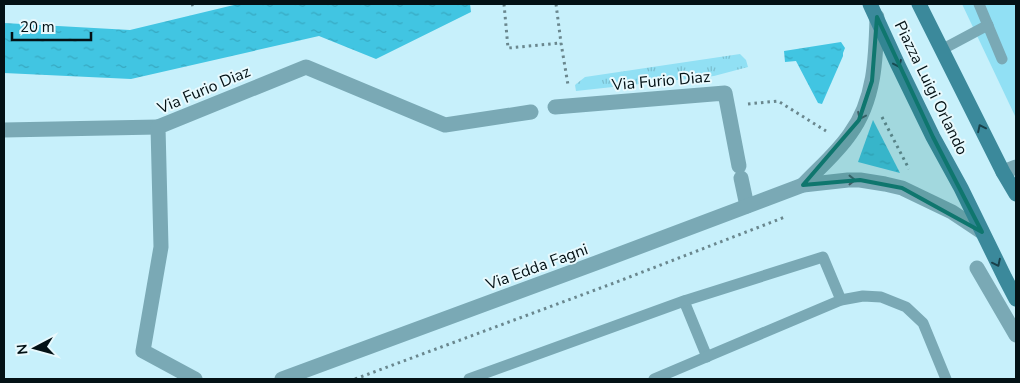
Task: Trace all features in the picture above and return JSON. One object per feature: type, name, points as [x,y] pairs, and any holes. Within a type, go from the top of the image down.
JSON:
[{"type":"main road","name":"Piazza Luigi Orlando","points":[[919,4],[942,49],[1010,169],[1016,194]]},
{"type":"main road","name":"Piazza Luigi Orlando","points":[[874,10],[933,137],[961,188],[1016,299]]},
{"type":"street","name":"Via Edda Fagni","points":[[803,185],[850,135],[866,105],[873,75],[876,45],[874,10]]},
{"type":"street","name":"Via Furio Diaz","points":[[195,379],[143,351],[161,247],[158,127],[306,67],[445,125],[531,112]]},
{"type":"street","name":"Via Furio Diaz","points":[[555,107],[725,93],[747,206]]},
{"type":"street","points":[[4,130],[158,127]]},
{"type":"street","name":"Via Edda Fagni","points":[[282,379],[803,185],[860,180],[902,188],[952,212],[982,232]]},
{"type":"street","points":[[977,268],[1016,335]]},
{"type":"lane","points":[[979,4],[1002,59]]},
{"type":"lane","points":[[942,49],[988,25]]},
{"type":"lane","points":[[469,379],[684,301],[823,257],[841,300]]},
{"type":"lane","points":[[654,379],[841,300],[863,296],[881,297],[906,306],[923,323],[946,379]]},
{"type":"lane","points":[[684,301],[706,357]]},
{"type":"path","points":[[191,5],[196,4]]},
{"type":"path","points":[[504,4],[508,48],[560,44]]},
{"type":"path","points":[[556,4],[560,44],[572,106]]},
{"type":"path","points":[[750,104],[778,101],[826,131]]},
{"type":"path","points":[[879,110],[912,174]]},
{"type":"path","points":[[356,379],[790,215]]},
{"type":"highlighted area","points":[[877,17],[933,137],[982,232],[902,188],[860,180],[803,185],[859,120],[872,81]]},
{"type":"green space","points":[[962,4],[1016,4],[1016,118]]},
{"type":"green space","points":[[740,54],[746,60],[748,67],[714,76],[576,91],[575,85],[585,77]]},
{"type":"water","points":[[238,4],[470,4],[471,12],[376,59],[319,36],[131,79],[4,73],[4,23],[130,30]]},
{"type":"water","points":[[841,42],[845,48],[843,56],[822,104],[818,103],[796,61],[785,62],[784,51]]},
{"type":"water","points":[[873,120],[900,173],[858,162]]}]
